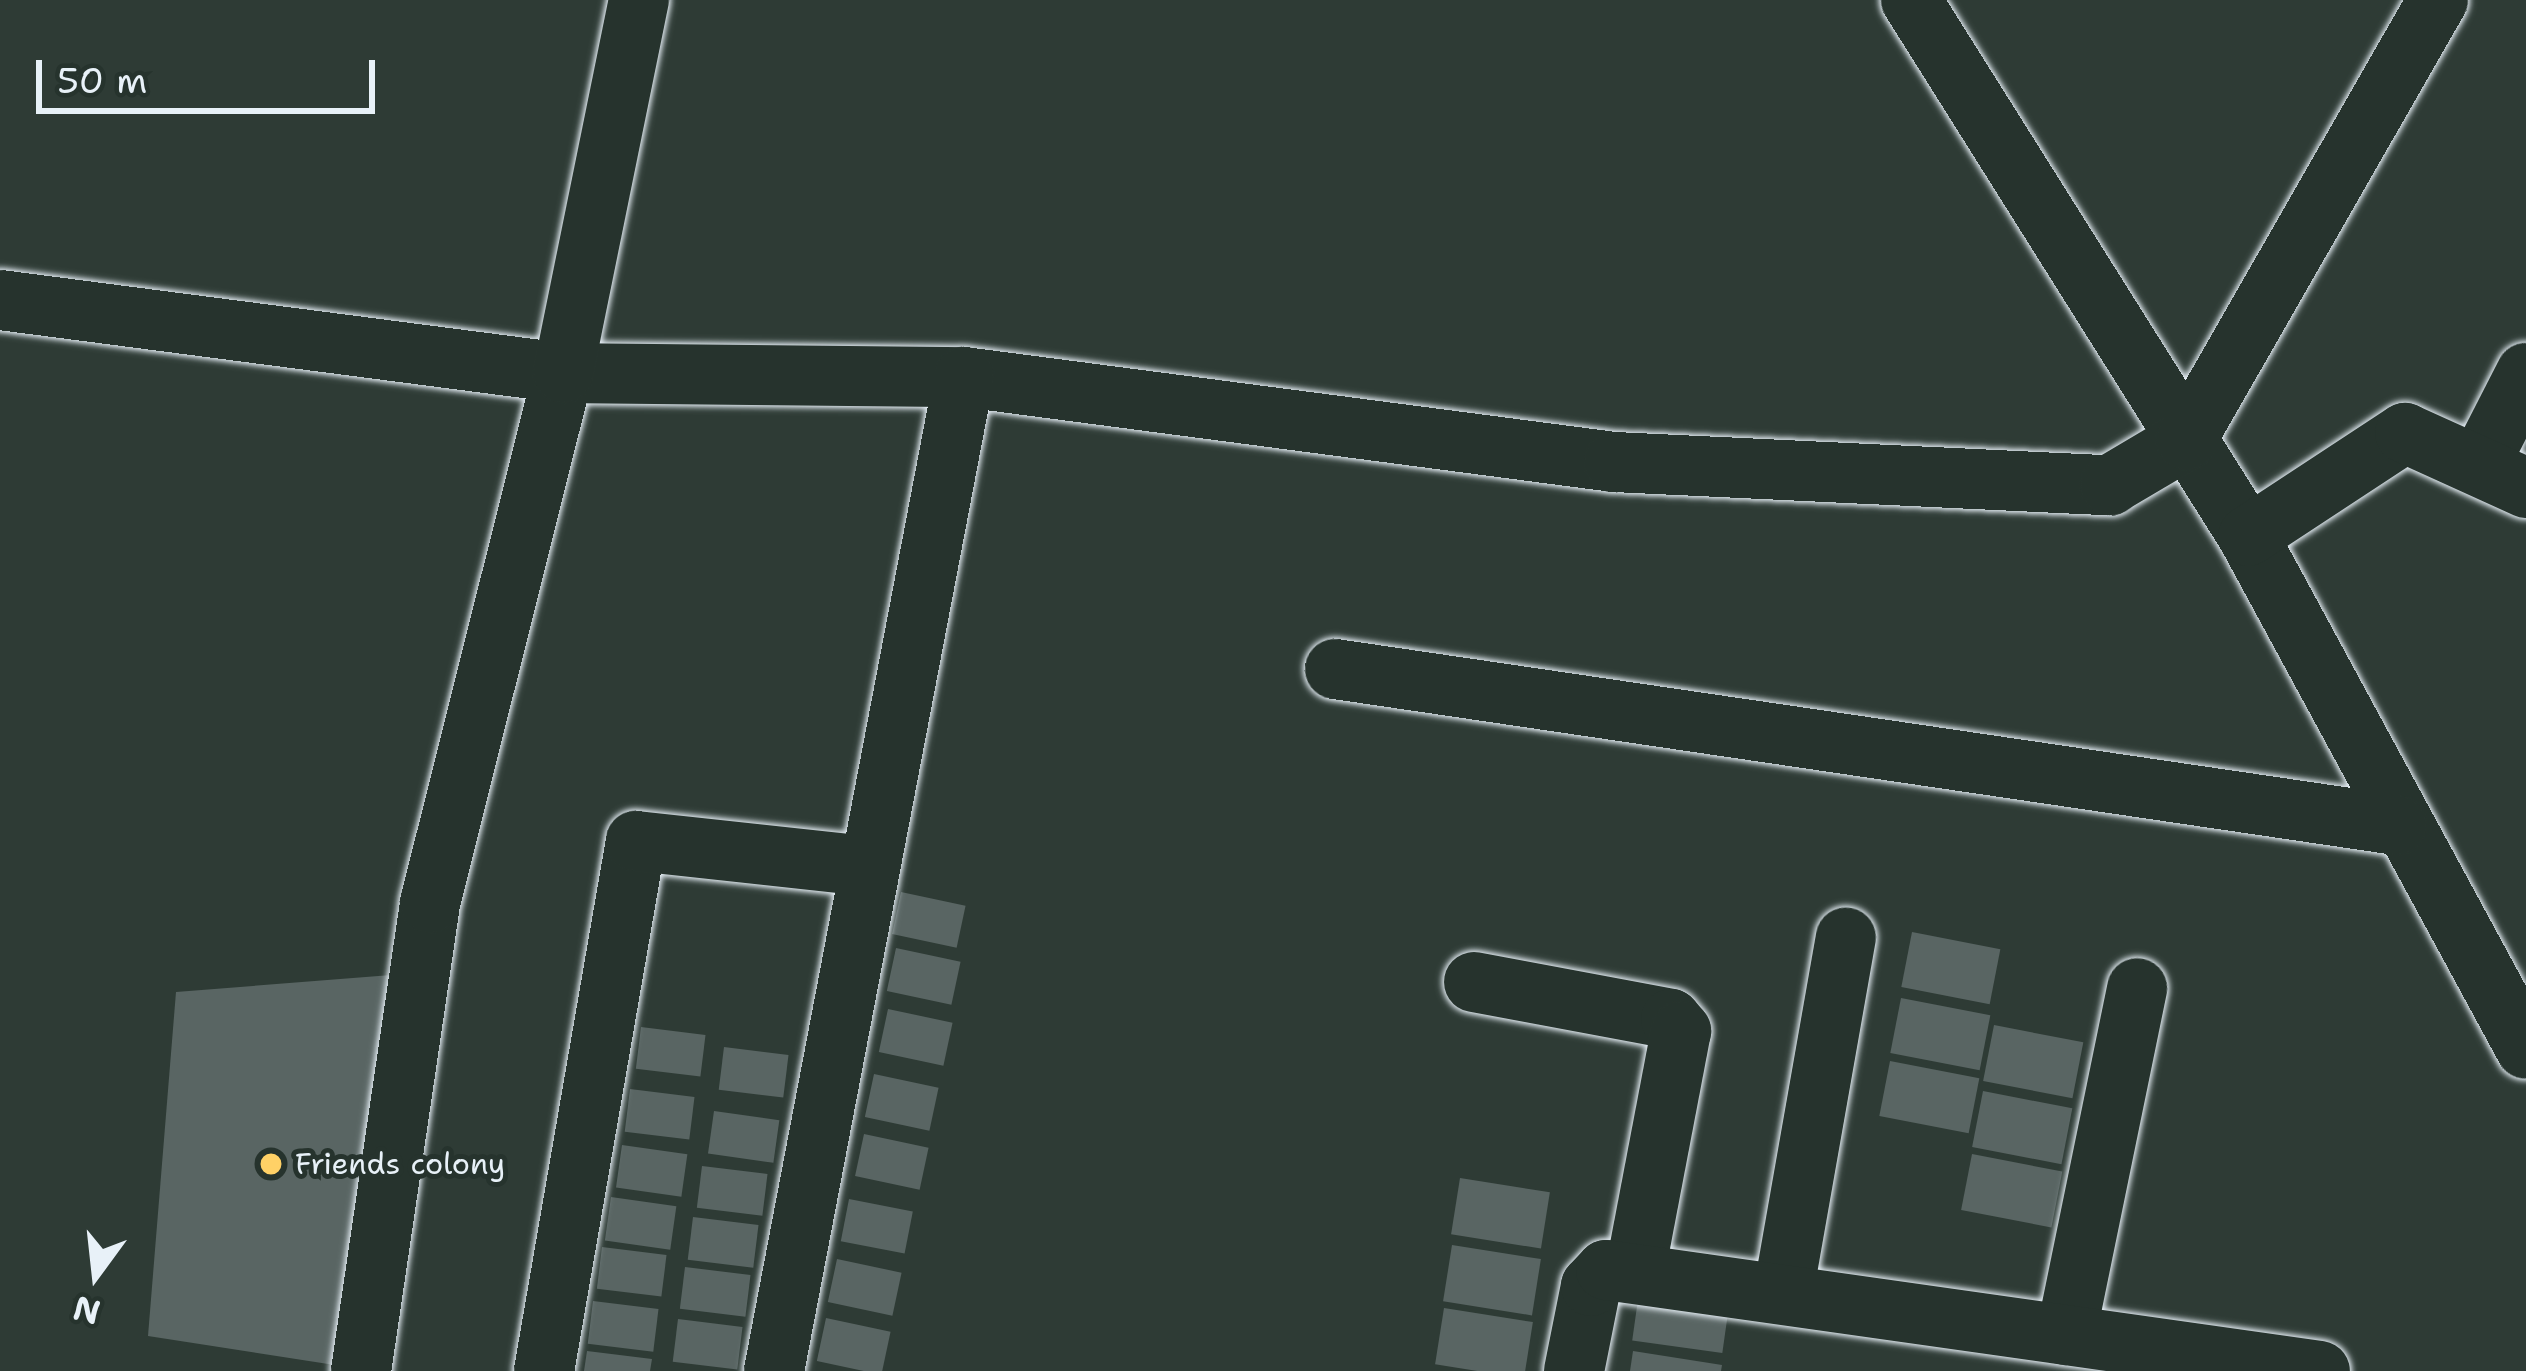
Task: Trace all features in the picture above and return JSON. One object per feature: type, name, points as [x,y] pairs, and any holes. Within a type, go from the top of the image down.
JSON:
[{"type":"street","points":[[362,1371],[430,904],[563,374],[639,0]]},
{"type":"street","points":[[1911,0],[2248,536],[2397,825],[2526,1049]]},
{"type":"street","points":[[0,300],[563,374],[964,377],[1614,462],[2110,485],[2186,440],[2438,0]]},
{"type":"street","points":[[2248,536],[2405,433],[2504,474],[2526,373]]},
{"type":"street","points":[[774,1371],[866,866],[964,377]]},
{"type":"street","points":[[1335,670],[2397,825]]},
{"type":"street","points":[[544,1371],[636,841],[866,866]]},
{"type":"street","points":[[1783,1294],[1846,938]]},
{"type":"street","points":[[1474,982],[1671,1019],[1681,1031],[1635,1273]]},
{"type":"street","points":[[2066,1335],[2137,988]]},
{"type":"street","points":[[1574,1371],[1591,1286],[1606,1270],[2320,1371]]},
{"type":"building","points":[[901,892],[966,906],[957,948],[892,934]]},
{"type":"building","points":[[1912,932],[2000,949],[1990,1004],[1901,987]]},
{"type":"building","points":[[896,948],[961,962],[951,1005],[887,991]]},
{"type":"building","name":"Friends colony","points":[[404,974],[354,1368],[148,1336],[176,992]]},
{"type":"building","points":[[1901,998],[1990,1015],[1980,1070],[1890,1053]]},
{"type":"building","points":[[888,1009],[953,1023],[943,1066],[879,1052]]},
{"type":"building","points":[[1994,1025],[2083,1042],[2072,1098],[1983,1081]]},
{"type":"building","points":[[641,1027],[706,1035],[700,1077],[636,1069]]},
{"type":"building","points":[[724,1047],[789,1055],[783,1098],[719,1090]]},
{"type":"building","points":[[1890,1061],[1979,1078],[1969,1133],[1879,1116]]},
{"type":"building","points":[[874,1074],[939,1088],[929,1131],[865,1117]]},
{"type":"building","points":[[630,1089],[695,1097],[689,1140],[625,1132]]},
{"type":"building","points":[[1983,1091],[2072,1108],[2061,1164],[1972,1147]]},
{"type":"building","points":[[714,1111],[779,1120],[773,1163],[708,1154]]},
{"type":"building","points":[[864,1134],[929,1148],[920,1190],[855,1176]]},
{"type":"building","points":[[622,1145],[687,1154],[681,1197],[616,1188]]},
{"type":"building","points":[[1972,1154],[2062,1172],[2051,1228],[1961,1210]]},
{"type":"building","points":[[702,1166],[768,1174],[762,1216],[697,1208]]},
{"type":"building","points":[[1460,1178],[1550,1192],[1541,1249],[1451,1234]]},
{"type":"building","points":[[611,1197],[676,1206],[670,1250],[605,1241]]},
{"type":"building","points":[[849,1199],[913,1211],[905,1254],[841,1241]]},
{"type":"building","points":[[693,1217],[759,1225],[753,1268],[688,1260]]},
{"type":"building","points":[[1452,1245],[1541,1259],[1532,1315],[1443,1301]]},
{"type":"building","points":[[602,1247],[667,1255],[661,1297],[597,1289]]},
{"type":"building","points":[[837,1259],[902,1273],[892,1316],[828,1302]]},
{"type":"building","points":[[685,1267],[751,1275],[745,1317],[680,1309]]},
{"type":"building","points":[[1640,1285],[1730,1298],[1722,1353],[1632,1340]]},
{"type":"building","points":[[593,1301],[659,1309],[653,1352],[588,1344]]},
{"type":"building","points":[[1444,1308],[1533,1322],[1525,1371],[1435,1364]]},
{"type":"building","points":[[826,1318],[891,1332],[882,1371],[817,1361]]},
{"type":"building","points":[[678,1319],[743,1327],[737,1370],[673,1362]]},
{"type":"building","points":[[587,1351],[652,1359],[650,1371],[584,1371]]},
{"type":"building","points":[[1633,1351],[1722,1365],[1721,1371],[1630,1371]]},
{"type":"place","name":"Friends colony","points":[[271,1164]]}]
